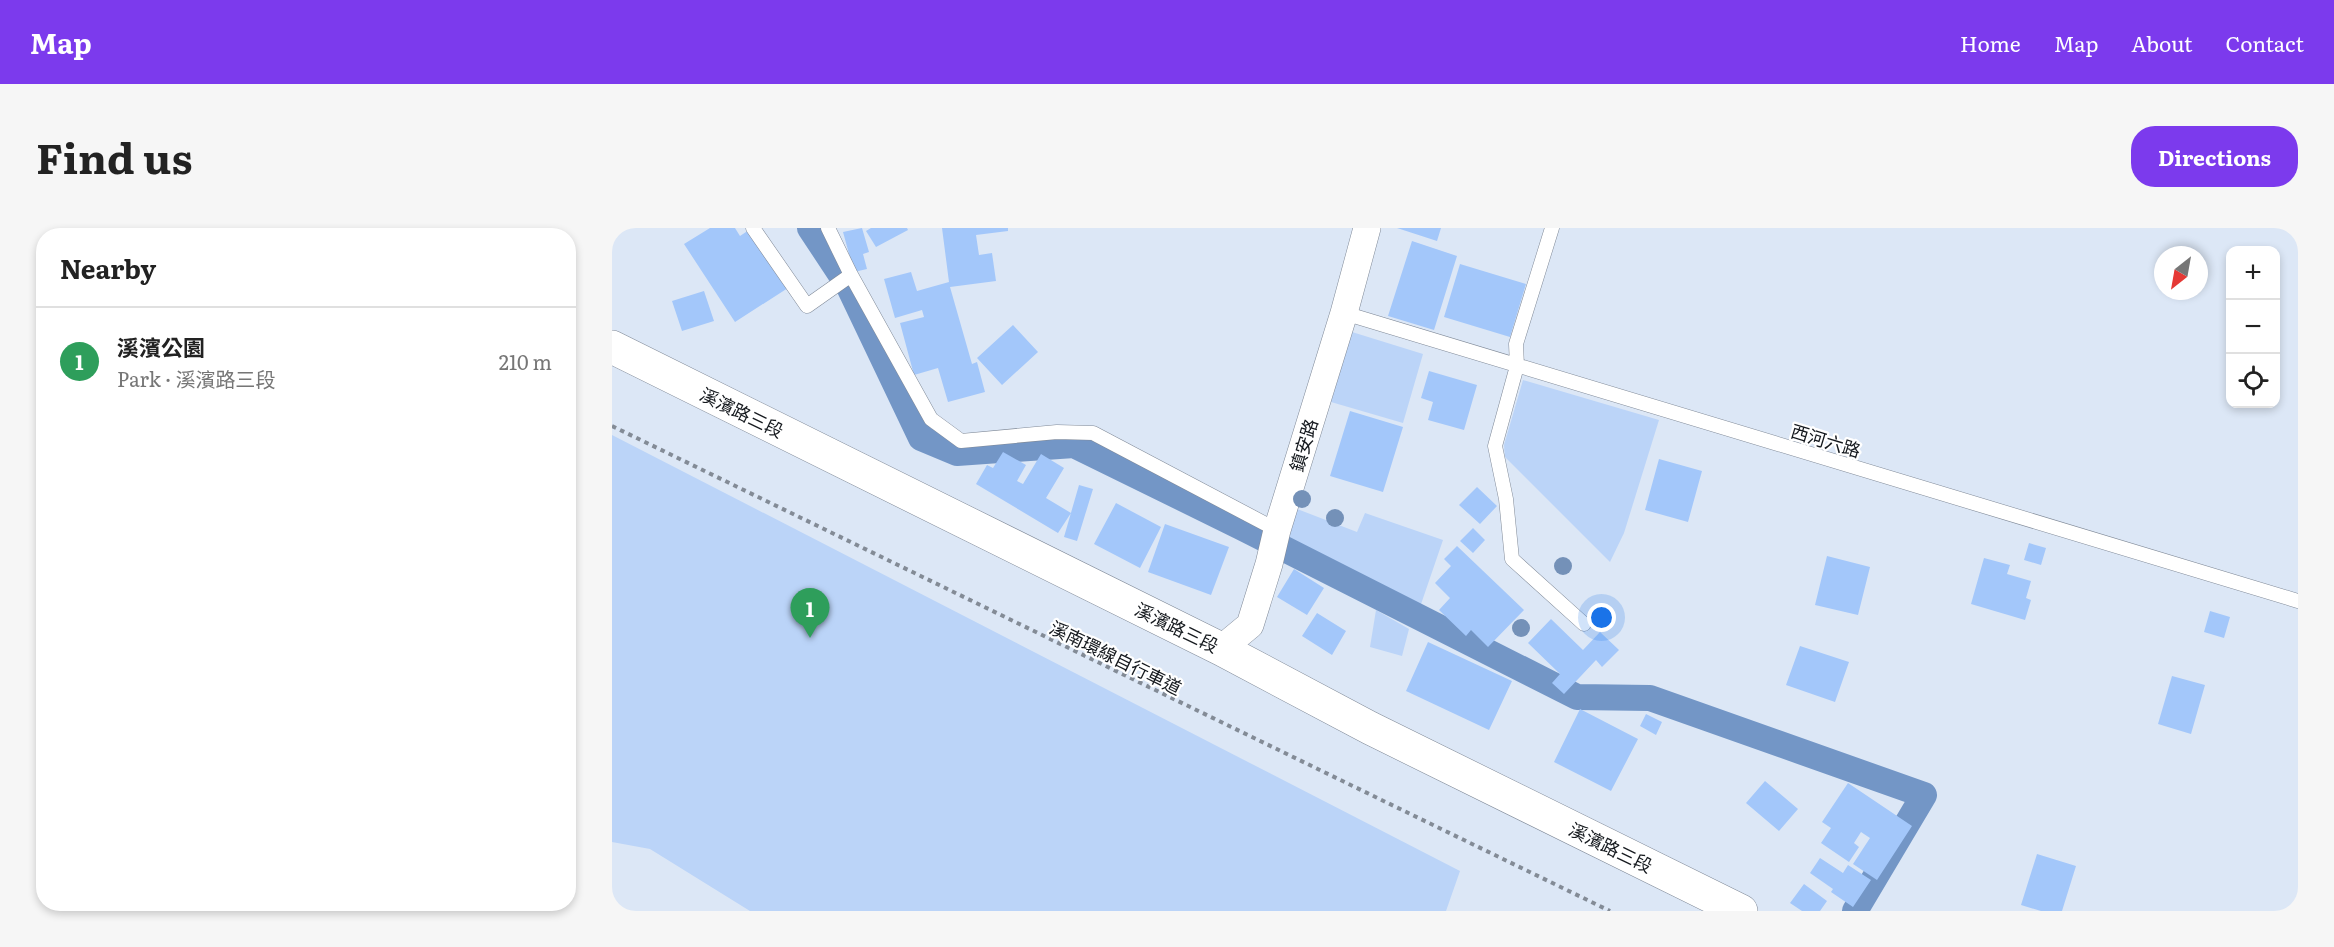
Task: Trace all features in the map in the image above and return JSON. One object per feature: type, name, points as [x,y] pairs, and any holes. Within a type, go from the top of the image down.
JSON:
[{"type":"street","name":"鎮安路","points":[[1221,649],[1250,625],[1269,564],[1276,530],[1344,313],[1367,228]]},
{"type":"street","name":"溪濱路三段","points":[[612,347],[1221,649],[1370,728],[1741,911]]},
{"type":"lane","points":[[753,228],[807,306],[850,275]]},
{"type":"lane","points":[[828,228],[850,275],[931,419],[960,441],[1057,432],[1094,433],[1276,530]]},
{"type":"lane","points":[[1552,228],[1516,344],[1517,366],[1494,446],[1506,499],[1512,559],[1584,624]]},
{"type":"lane","name":"西河六路","points":[[1344,313],[2298,601]]},
{"type":"path","name":"溪南環線自行車道","points":[[612,426],[1610,911]]},
{"type":"shaded area","points":[[1352,332],[1423,354],[1403,423],[1331,402]]},
{"type":"shaded area","points":[[1523,380],[1659,420],[1624,533],[1610,562],[1505,457],[1504,445]]},
{"type":"shaded area","points":[[612,435],[1460,871],[1446,911],[750,911],[650,849],[612,842]]},
{"type":"shaded area","points":[[1292,507],[1357,532],[1365,513],[1443,540],[1419,610],[1284,545]]},
{"type":"shaded area","points":[[1376,610],[1409,629],[1402,656],[1370,647]]},
{"type":"building","points":[[710,228],[735,228],[740,236],[752,228],[791,286],[735,322],[684,244]]},
{"type":"building","points":[[862,228],[869,252],[863,254],[867,269],[854,272],[843,232]]},
{"type":"building","points":[[871,228],[907,228],[908,230],[876,247],[866,231]]},
{"type":"building","points":[[942,228],[1008,228],[1008,231],[976,235],[979,255],[992,253],[996,281],[950,287],[972,364],[977,362],[985,392],[948,402],[938,368],[914,375],[900,323],[924,317],[922,310],[895,318],[884,279],[911,272],[917,291],[949,282]]},
{"type":"building","points":[[1397,228],[1441,228],[1437,241]]},
{"type":"building","points":[[1412,241],[1457,256],[1434,330],[1388,316]]},
{"type":"building","points":[[1460,264],[1526,284],[1510,337],[1444,317]]},
{"type":"building","points":[[704,291],[714,321],[682,331],[672,301]]},
{"type":"building","points":[[1013,325],[1038,352],[1002,385],[977,358]]},
{"type":"building","points":[[1429,371],[1477,385],[1464,430],[1428,420],[1433,402],[1421,398]]},
{"type":"building","points":[[1350,411],[1403,427],[1383,492],[1330,476]]},
{"type":"building","points":[[1003,452],[1026,465],[1017,481],[1023,484],[1041,454],[1064,468],[1046,498],[1071,513],[1058,533],[976,484],[987,465],[993,468]]},
{"type":"building","points":[[1659,459],[1702,471],[1688,522],[1645,510]]},
{"type":"building","points":[[1079,485],[1093,489],[1077,541],[1064,537]]},
{"type":"building","points":[[1477,487],[1497,506],[1480,524],[1459,505]]},
{"type":"building","points":[[1116,503],[1161,527],[1140,568],[1094,544]]},
{"type":"building","points":[[1165,524],[1229,547],[1211,595],[1148,572]]},
{"type":"building","points":[[1473,528],[1485,540],[1473,553],[1460,541]]},
{"type":"building","points":[[2029,543],[2046,548],[2041,565],[2024,560]]},
{"type":"building","points":[[1457,546],[1524,610],[1488,647],[1471,630],[1466,636],[1439,610],[1450,598],[1435,583],[1451,566],[1444,559]]},
{"type":"building","points":[[1827,556],[1870,567],[1858,615],[1815,605]]},
{"type":"building","points":[[1984,558],[2010,565],[2007,574],[2031,581],[2026,598],[2031,600],[2025,620],[1971,604]]},
{"type":"building","points":[[1294,569],[1324,588],[1307,615],[1277,597]]},
{"type":"building","points":[[2210,611],[2230,617],[2224,638],[2204,632]]},
{"type":"building","points":[[1317,613],[1346,631],[1332,655],[1302,636]]},
{"type":"building","points":[[1551,619],[1583,650],[1600,632],[1619,650],[1602,667],[1596,660],[1564,694],[1552,683],[1560,674],[1528,643]]},
{"type":"building","points":[[1428,642],[1512,681],[1489,730],[1406,691]]},
{"type":"building","points":[[1800,646],[1849,662],[1835,702],[1786,685]]},
{"type":"building","points":[[2172,676],[2205,685],[2191,734],[2158,724]]},
{"type":"building","points":[[1580,709],[1638,739],[1611,791],[1554,762]]},
{"type":"building","points":[[1646,714],[1662,722],[1656,735],[1640,726]]},
{"type":"building","points":[[1765,781],[1798,809],[1779,831],[1746,803]]},
{"type":"building","points":[[1848,783],[1912,826],[1877,880],[1853,864],[1870,838],[1861,832],[1854,843],[1859,847],[1849,862],[1821,843],[1831,828],[1822,822]]},
{"type":"building","points":[[2037,854],[2076,866],[2062,911],[2041,911],[2021,905]]},
{"type":"building","points":[[1820,858],[1843,873],[1848,865],[1871,880],[1853,907],[1831,892],[1833,889],[1810,873]]},
{"type":"building","points":[[1804,884],[1827,901],[1820,911],[1802,911],[1790,903]]},
{"type":"waterway","points":[[810,228],[849,287],[921,438],[957,453],[1074,445],[1577,697],[1650,698],[1924,795],[1855,911]]},
{"type":"place","name":"溪濱公園","points":[[810,638]]}]
